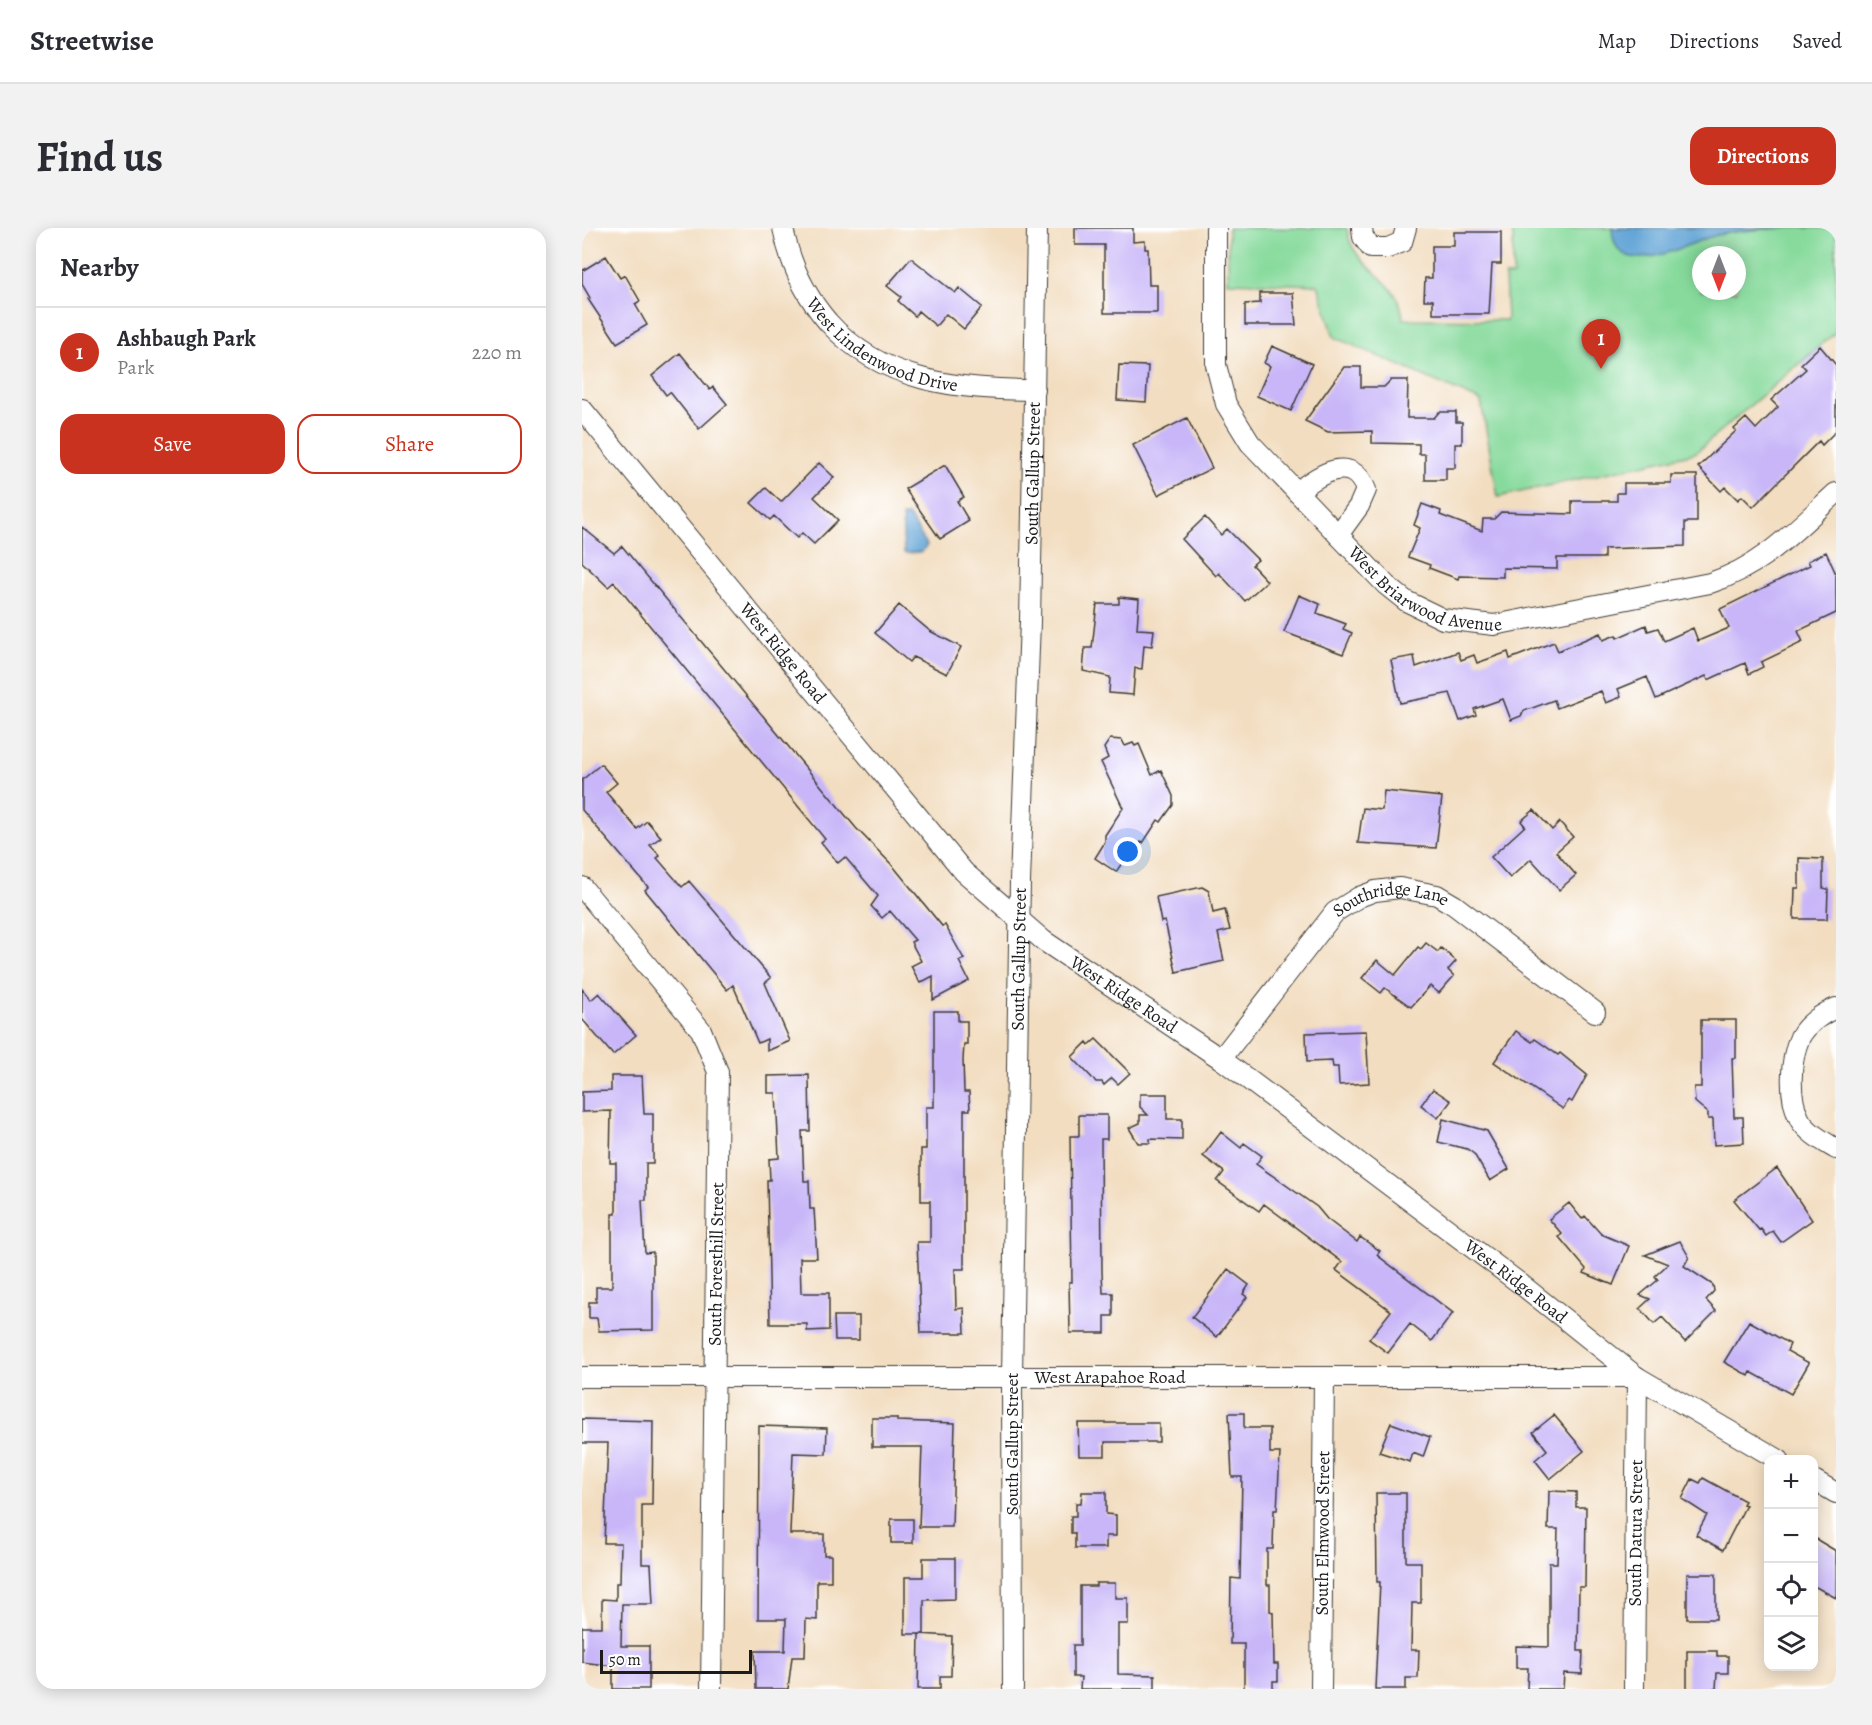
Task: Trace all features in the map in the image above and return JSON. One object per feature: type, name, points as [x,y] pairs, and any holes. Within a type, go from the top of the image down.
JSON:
[{"type":"street","name":"West Lindenwood Drive","points":[[783,228],[794,267],[810,299],[844,340],[871,359],[901,373],[961,386],[1035,390]]},
{"type":"street","name":"South Gallup Street","points":[[1013,1689],[1012,1377],[1019,921],[1030,622],[1037,228]]},
{"type":"street","name":"West Briarwood Avenue","points":[[1216,228],[1216,365],[1219,384],[1226,404],[1240,430],[1386,585],[1414,606],[1443,619],[1494,625],[1710,583],[1735,575],[1764,558],[1836,493]]},
{"type":"street","points":[[1362,228],[1363,237],[1371,248],[1388,248],[1402,242],[1406,228]]},
{"type":"street","name":"West Ridge Road","points":[[582,409],[964,873],[1019,921],[1221,1059],[1521,1285],[1637,1377],[1770,1455]]},
{"type":"street","points":[[1297,492],[1318,474],[1338,469],[1351,471],[1363,481],[1366,490],[1359,506],[1338,535]]},
{"type":"street","name":"South Foresthill Street","points":[[582,886],[701,1030],[715,1057],[718,1071],[711,1689]]},
{"type":"street","name":"Southridge Lane","points":[[1221,1059],[1335,912],[1359,897],[1400,888],[1419,890],[1454,905],[1596,1012]]},
{"type":"street","points":[[1836,1008],[1827,1011],[1800,1037],[1793,1072],[1800,1119],[1812,1133],[1836,1149]]},
{"type":"street","name":"West Arapahoe Road","points":[[582,1377],[1637,1377]]},
{"type":"street","name":"South Elmwood Street","points":[[1321,1689],[1324,1377]]},
{"type":"street","name":"South Datura Street","points":[[1634,1689],[1637,1377]]},
{"type":"street","points":[[1818,1482],[1836,1493]]},
{"type":"green space","points":[[1228,228],[1347,228],[1350,242],[1357,254],[1394,293],[1403,319],[1507,320],[1505,276],[1513,276],[1513,228],[1836,228],[1836,332],[1695,453],[1498,497],[1481,401],[1334,337],[1318,285],[1228,282]]},
{"type":"water","points":[[1612,228],[1787,228],[1723,234],[1670,252],[1638,258],[1625,255],[1616,245]]},
{"type":"water","points":[[902,516],[909,516],[927,545],[922,552],[904,553]]},
{"type":"building","points":[[1075,228],[1133,228],[1133,242],[1145,241],[1145,249],[1148,249],[1149,285],[1157,285],[1157,313],[1104,313],[1104,245],[1075,245]]},
{"type":"building","points":[[1454,232],[1501,232],[1501,264],[1492,264],[1489,314],[1433,314],[1433,300],[1424,300],[1425,278],[1432,278],[1432,246],[1454,246]]},
{"type":"building","points":[[606,256],[620,278],[625,275],[640,301],[635,304],[647,325],[617,343],[588,299],[590,298],[582,284],[582,271]]},
{"type":"building","points":[[911,258],[955,293],[959,288],[982,307],[964,329],[946,314],[936,326],[918,311],[915,316],[898,301],[901,297],[887,286]]},
{"type":"building","points":[[1260,293],[1293,293],[1296,325],[1245,325],[1245,304],[1260,303]]},
{"type":"building","points":[[1272,346],[1312,364],[1291,411],[1257,396],[1270,366],[1264,363]]},
{"type":"building","points":[[1820,346],[1836,365],[1836,431],[1822,445],[1819,441],[1753,507],[1742,496],[1738,500],[1725,487],[1721,491],[1698,467],[1736,431],[1734,429],[1746,418],[1756,429],[1778,407],[1771,400],[1806,369],[1801,364]]},
{"type":"building","points":[[680,353],[710,390],[713,387],[727,404],[699,429],[670,392],[666,395],[652,376]]},
{"type":"building","points":[[1119,365],[1148,366],[1146,402],[1117,400]]},
{"type":"building","points":[[1344,367],[1361,367],[1361,387],[1384,387],[1391,380],[1408,380],[1407,418],[1434,418],[1439,412],[1456,412],[1456,422],[1462,422],[1462,444],[1455,444],[1455,468],[1446,468],[1446,480],[1425,480],[1425,454],[1419,454],[1419,444],[1372,443],[1372,431],[1328,432],[1305,421]]},
{"type":"building","points":[[1187,418],[1212,468],[1158,495],[1133,445]]},
{"type":"building","points":[[819,463],[834,477],[814,497],[838,520],[814,544],[802,533],[797,538],[774,516],[770,520],[751,503],[766,488],[781,502]]},
{"type":"building","points":[[945,465],[964,497],[957,501],[969,521],[940,539],[905,489]]},
{"type":"building","points":[[1671,475],[1697,475],[1697,522],[1685,522],[1685,546],[1604,549],[1604,558],[1557,558],[1557,569],[1503,568],[1503,577],[1459,576],[1458,579],[1408,557],[1420,528],[1414,525],[1422,504],[1441,511],[1440,515],[1482,531],[1483,519],[1494,519],[1501,512],[1572,514],[1572,501],[1617,501],[1617,493],[1624,493],[1624,483],[1671,483]]},
{"type":"building","points":[[1205,517],[1221,535],[1227,529],[1258,560],[1252,565],[1267,581],[1245,601],[1219,573],[1216,576],[1182,539]]},
{"type":"building","points":[[582,527],[614,553],[622,546],[856,828],[893,866],[942,926],[945,925],[964,959],[959,961],[969,981],[933,1000],[933,976],[920,983],[911,966],[921,961],[911,942],[915,940],[890,911],[882,918],[871,906],[878,896],[845,857],[838,863],[821,842],[825,839],[614,582],[608,587],[582,562]]},
{"type":"building","points":[[1826,552],[1836,574],[1836,613],[1798,631],[1803,642],[1761,662],[1763,667],[1749,674],[1745,663],[1708,680],[1706,676],[1656,699],[1647,677],[1618,689],[1621,697],[1606,703],[1601,691],[1557,708],[1554,700],[1524,711],[1521,716],[1511,720],[1503,699],[1474,709],[1476,715],[1460,721],[1450,693],[1400,703],[1391,660],[1414,656],[1416,667],[1458,652],[1461,660],[1474,655],[1477,663],[1508,652],[1510,659],[1554,642],[1558,651],[1600,633],[1603,640],[1616,635],[1617,638],[1646,625],[1648,631],[1658,628],[1664,641],[1693,628],[1698,641],[1729,628],[1720,609],[1810,565],[1808,561]]},
{"type":"building","points":[[1299,595],[1320,604],[1317,613],[1346,624],[1343,629],[1352,633],[1343,654],[1284,632]]},
{"type":"building","points":[[1119,597],[1139,599],[1137,629],[1154,630],[1152,646],[1144,645],[1142,669],[1135,668],[1133,695],[1109,693],[1110,677],[1083,671],[1085,648],[1092,648],[1097,604],[1119,604]]},
{"type":"building","points":[[899,605],[930,631],[961,647],[947,674],[913,657],[909,662],[875,633]]},
{"type":"building","points":[[1110,739],[1122,740],[1125,746],[1133,743],[1135,746],[1139,744],[1152,775],[1161,770],[1173,796],[1173,805],[1161,822],[1158,820],[1143,843],[1141,842],[1133,853],[1126,857],[1116,872],[1095,858],[1105,842],[1105,835],[1123,808],[1101,762],[1108,758],[1104,748]]},
{"type":"building","points":[[601,764],[617,783],[606,792],[637,829],[647,821],[661,837],[650,845],[660,856],[657,858],[682,887],[689,881],[771,978],[765,983],[790,1041],[767,1051],[767,1039],[758,1043],[733,985],[727,990],[645,890],[648,887],[582,810],[582,780]]},
{"type":"building","points":[[1384,791],[1442,797],[1436,848],[1358,843],[1363,808],[1382,810]]},
{"type":"building","points":[[1534,810],[1552,830],[1560,822],[1573,837],[1556,852],[1576,875],[1559,890],[1531,859],[1510,878],[1491,857],[1525,826],[1521,821]]},
{"type":"building","points":[[1799,858],[1823,859],[1823,888],[1828,889],[1827,919],[1794,919],[1795,888],[1799,888]]},
{"type":"building","points":[[1202,887],[1209,891],[1213,913],[1225,910],[1230,930],[1218,933],[1224,961],[1176,972],[1165,921],[1161,922],[1156,897]]},
{"type":"building","points":[[1426,943],[1438,952],[1441,948],[1456,961],[1448,970],[1454,976],[1439,993],[1430,986],[1411,1007],[1385,988],[1381,993],[1362,978],[1377,960],[1395,975],[1418,947],[1421,949]]},
{"type":"building","points":[[582,989],[591,1000],[599,993],[636,1035],[613,1055],[582,1019]]},
{"type":"building","points":[[934,1011],[958,1011],[958,1021],[967,1021],[967,1044],[964,1044],[963,1060],[964,1092],[969,1092],[970,1110],[964,1110],[964,1269],[955,1269],[956,1309],[964,1308],[965,1333],[921,1333],[917,1242],[930,1242],[930,1201],[921,1201],[921,1149],[926,1149],[926,1107],[934,1107]]},
{"type":"building","points":[[1701,1020],[1736,1020],[1736,1058],[1732,1058],[1734,1117],[1743,1117],[1744,1143],[1714,1145],[1713,1119],[1708,1119],[1708,1113],[1695,1102],[1694,1087],[1701,1087]]},
{"type":"building","points":[[1366,1031],[1369,1083],[1339,1085],[1338,1067],[1333,1067],[1332,1061],[1307,1062],[1306,1033]]},
{"type":"building","points":[[1516,1031],[1532,1042],[1535,1039],[1558,1055],[1560,1053],[1587,1075],[1572,1102],[1569,1100],[1563,1109],[1494,1062]]},
{"type":"building","points":[[1096,1039],[1130,1073],[1118,1084],[1112,1078],[1104,1085],[1102,1082],[1096,1082],[1072,1057],[1087,1042],[1089,1045]]},
{"type":"building","points":[[809,1075],[810,1131],[802,1131],[804,1181],[809,1181],[810,1209],[814,1209],[817,1258],[800,1258],[801,1293],[829,1293],[829,1330],[807,1331],[807,1324],[770,1324],[767,1180],[770,1180],[769,1159],[779,1158],[776,1093],[768,1093],[768,1076]]},
{"type":"building","points":[[611,1076],[642,1076],[644,1114],[653,1114],[653,1163],[646,1163],[646,1200],[642,1200],[645,1253],[653,1252],[653,1330],[599,1331],[597,1318],[589,1318],[589,1302],[596,1302],[596,1287],[612,1287],[612,1214],[616,1214],[616,1163],[610,1163],[611,1111],[582,1112],[582,1092],[611,1091]]},
{"type":"building","points":[[1433,1089],[1451,1101],[1438,1118],[1421,1105]]},
{"type":"building","points":[[1140,1094],[1167,1094],[1167,1119],[1182,1119],[1182,1140],[1150,1139],[1150,1143],[1138,1143],[1129,1128],[1140,1123],[1140,1115],[1148,1115],[1140,1107]]},
{"type":"building","points":[[1079,1115],[1107,1115],[1107,1139],[1101,1139],[1102,1272],[1103,1293],[1113,1293],[1113,1316],[1105,1316],[1105,1333],[1070,1333],[1069,1282],[1072,1282],[1070,1136],[1079,1136]]},
{"type":"building","points":[[1443,1119],[1487,1131],[1509,1169],[1490,1181],[1474,1154],[1467,1149],[1438,1142]]},
{"type":"building","points":[[1221,1132],[1241,1148],[1244,1143],[1262,1156],[1256,1164],[1317,1207],[1327,1219],[1357,1242],[1360,1237],[1380,1251],[1377,1255],[1453,1313],[1432,1341],[1410,1324],[1388,1353],[1369,1339],[1391,1311],[1336,1270],[1342,1262],[1264,1204],[1259,1211],[1217,1181],[1224,1172],[1203,1156]]},
{"type":"building","points":[[1777,1168],[1812,1220],[1781,1242],[1773,1231],[1766,1236],[1761,1229],[1759,1230],[1734,1200]]},
{"type":"building","points":[[1569,1203],[1582,1219],[1585,1216],[1601,1234],[1629,1246],[1613,1285],[1584,1273],[1586,1269],[1559,1237],[1562,1234],[1549,1219]]},
{"type":"building","points":[[1680,1241],[1689,1257],[1684,1266],[1713,1285],[1714,1291],[1706,1300],[1716,1311],[1685,1342],[1662,1317],[1654,1324],[1640,1308],[1650,1299],[1640,1295],[1658,1280],[1655,1276],[1668,1264],[1645,1255]]},
{"type":"building","points":[[1228,1269],[1249,1285],[1243,1294],[1247,1297],[1217,1337],[1192,1317]]},
{"type":"building","points":[[834,1316],[859,1316],[859,1340],[835,1340]]},
{"type":"building","points":[[1749,1321],[1790,1344],[1787,1351],[1809,1363],[1791,1394],[1751,1372],[1749,1376],[1724,1362]]},
{"type":"building","points":[[1229,1413],[1244,1413],[1244,1428],[1270,1428],[1270,1453],[1280,1453],[1277,1510],[1274,1510],[1273,1549],[1267,1549],[1267,1585],[1270,1585],[1270,1611],[1273,1612],[1274,1664],[1278,1664],[1278,1681],[1273,1681],[1273,1689],[1244,1689],[1244,1644],[1230,1644],[1231,1578],[1240,1579],[1242,1477],[1232,1477]]},
{"type":"building","points":[[1554,1415],[1584,1451],[1550,1479],[1535,1460],[1547,1450],[1533,1432]]},
{"type":"building","points":[[872,1418],[955,1423],[952,1527],[919,1527],[922,1447],[872,1447]]},
{"type":"building","points":[[582,1419],[653,1421],[652,1505],[642,1505],[642,1564],[651,1564],[653,1604],[622,1604],[621,1646],[649,1646],[649,1689],[613,1689],[613,1666],[582,1662],[582,1627],[602,1627],[602,1599],[616,1600],[616,1583],[620,1583],[621,1543],[604,1543],[608,1443],[582,1443]]},
{"type":"building","points":[[1078,1423],[1159,1423],[1159,1442],[1105,1442],[1105,1456],[1079,1456]]},
{"type":"building","points":[[1391,1423],[1430,1437],[1423,1457],[1413,1453],[1410,1462],[1379,1452]]},
{"type":"building","points":[[759,1426],[827,1428],[826,1454],[793,1453],[790,1534],[824,1534],[824,1555],[831,1555],[831,1581],[817,1581],[817,1620],[806,1619],[805,1657],[792,1657],[788,1689],[756,1689],[755,1651],[785,1651],[786,1619],[758,1619]]},
{"type":"building","points":[[1703,1478],[1745,1501],[1743,1504],[1746,1505],[1723,1550],[1696,1535],[1707,1515],[1682,1499],[1692,1479],[1700,1483]]},
{"type":"building","points":[[1549,1491],[1576,1492],[1576,1507],[1586,1507],[1585,1587],[1579,1587],[1578,1651],[1583,1651],[1582,1674],[1564,1673],[1563,1689],[1527,1689],[1528,1668],[1516,1668],[1516,1646],[1549,1647],[1549,1563],[1557,1563],[1558,1529],[1548,1529]]},
{"type":"building","points":[[1082,1492],[1106,1492],[1106,1514],[1116,1515],[1116,1536],[1106,1536],[1106,1548],[1075,1548],[1075,1533],[1071,1533],[1071,1516],[1076,1516],[1076,1503],[1081,1503]]},
{"type":"building","points":[[1376,1493],[1406,1493],[1406,1562],[1421,1562],[1421,1603],[1412,1603],[1411,1650],[1419,1650],[1418,1678],[1406,1678],[1406,1689],[1375,1689],[1380,1582],[1377,1582]]},
{"type":"building","points":[[891,1519],[913,1519],[913,1543],[891,1543]]},
{"type":"building","points":[[1818,1540],[1836,1551],[1836,1598],[1818,1588]]},
{"type":"building","points":[[923,1558],[955,1558],[955,1599],[924,1600],[924,1634],[905,1634],[905,1577],[923,1577]]},
{"type":"building","points":[[1687,1574],[1716,1574],[1716,1619],[1687,1619]]},
{"type":"building","points":[[1096,1583],[1115,1583],[1115,1598],[1128,1598],[1128,1624],[1118,1624],[1118,1674],[1155,1675],[1155,1689],[1080,1689],[1081,1677],[1073,1677],[1073,1645],[1080,1645],[1080,1586],[1096,1586]]},
{"type":"building","points":[[919,1634],[952,1636],[951,1676],[940,1676],[940,1689],[918,1689]]},
{"type":"building","points":[[1687,1651],[1717,1651],[1717,1656],[1728,1656],[1728,1673],[1717,1673],[1716,1689],[1687,1689]]},
{"type":"place","name":"Ashbaugh Park","points":[[1601,369]]}]
